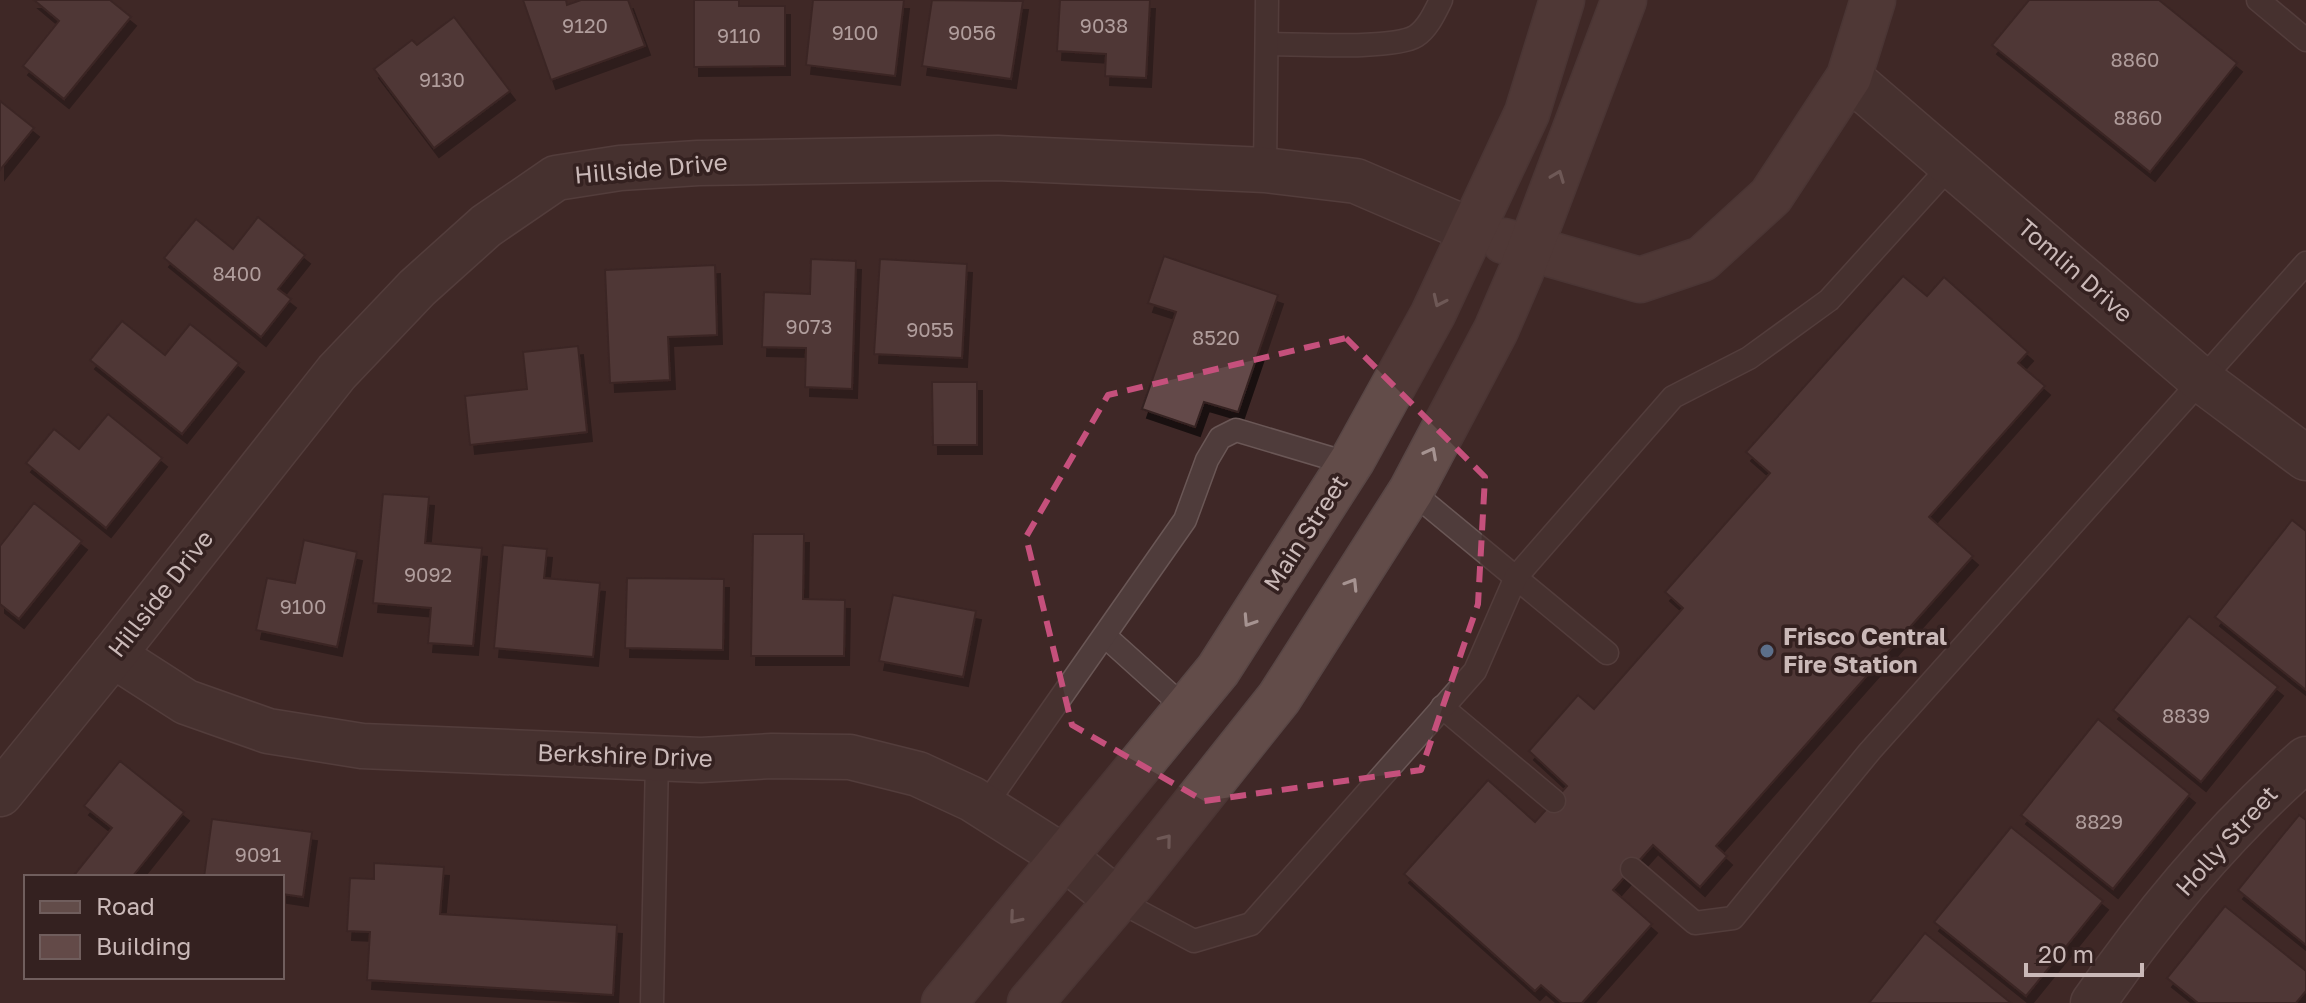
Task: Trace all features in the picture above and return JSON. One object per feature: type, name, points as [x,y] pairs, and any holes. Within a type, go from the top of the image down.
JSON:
[{"type":"main road","name":"Main Street","points":[[944,1003],[1218,670],[1350,464],[1433,314],[1527,113],[1562,0]]},
{"type":"main road","points":[[1030,1003],[1279,698],[1411,491],[1496,330],[1530,249],[1624,0]]},
{"type":"main road","points":[[1472,231],[1640,280],[1702,259],[1771,196],[1849,77],[1873,0]]},
{"type":"street","name":"Tomlin Drive","points":[[1849,77],[2200,379],[2306,458]]},
{"type":"street","name":"Hillside Drive","points":[[0,794],[337,372],[417,288],[486,226],[556,178],[620,168],[698,163],[998,158],[1265,170],[1356,181],[1472,231]]},
{"type":"street","name":"Berkshire Drive","points":[[113,655],[186,702],[268,731],[362,746],[657,758],[850,757],[918,774],[984,807],[1065,858],[1117,900]]},
{"type":"street","name":"Holly Street","points":[[2093,1003],[2116,969],[2204,861],[2273,788],[2306,759]]},
{"type":"lane","points":[[1265,170],[1267,0]]},
{"type":"lane","points":[[1267,44],[1396,43],[1418,35],[1441,0]]},
{"type":"lane","points":[[2258,0],[2306,40]]},
{"type":"lane","points":[[1117,900],[1194,941],[1251,924],[1475,671],[1516,577],[1673,397],[1749,358],[1829,300],[1951,165]]},
{"type":"lane","points":[[1632,869],[1695,923],[1733,918],[1870,751],[2306,263]]},
{"type":"lane","points":[[984,807],[1185,520],[1207,460],[1220,438],[1236,430],[1350,464]]},
{"type":"lane","points":[[1411,491],[1607,653]]},
{"type":"lane","points":[[1105,636],[1186,709]]},
{"type":"lane","points":[[1442,707],[1554,801]]},
{"type":"lane","points":[[652,1003],[657,758]]},
{"type":"highlighted area","points":[[1346,338],[1485,477],[1478,604],[1421,770],[1204,801],[1072,725],[1026,537],[1108,395]]},
{"type":"building","points":[[34,0],[110,0],[131,17],[64,99],[23,66],[59,21]]},
{"type":"building","points":[[523,0],[566,0],[567,5],[581,0],[628,0],[645,46],[551,80]]},
{"type":"building","points":[[694,0],[739,0],[739,6],[785,6],[785,66],[694,67]]},
{"type":"building","points":[[813,0],[904,0],[895,76],[806,65]]},
{"type":"building","points":[[932,0],[1023,1],[1011,79],[922,66]]},
{"type":"building","points":[[1060,0],[1150,0],[1146,78],[1105,76],[1106,54],[1057,51]]},
{"type":"building","points":[[2029,0],[2159,0],[2237,63],[2150,172],[1992,45]]},
{"type":"building","points":[[454,17],[510,91],[434,148],[374,69],[412,40],[417,45]]},
{"type":"building","points":[[0,101],[34,128],[0,170]]},
{"type":"building","points":[[258,217],[305,255],[278,289],[291,299],[261,337],[164,258],[196,219],[233,249]]},
{"type":"building","points":[[1164,256],[1278,295],[1238,412],[1204,402],[1195,427],[1142,409],[1176,312],[1148,303]]},
{"type":"building","points":[[811,259],[856,261],[852,389],[805,387],[806,348],[762,347],[764,292],[810,294]]},
{"type":"building","points":[[880,259],[967,264],[962,358],[874,354]]},
{"type":"building","points":[[715,265],[717,335],[668,337],[670,380],[610,383],[605,270]]},
{"type":"building","name":"Frisco Central Fire Station","points":[[1903,276],[1927,296],[1944,277],[2028,352],[2018,363],[2045,386],[1929,517],[1973,556],[1716,846],[1727,856],[1700,887],[1653,845],[1613,890],[1652,924],[1582,1003],[1562,1003],[1541,985],[1535,991],[1404,874],[1488,780],[1535,822],[1567,786],[1529,751],[1578,695],[1594,709],[1683,608],[1665,592],[1770,473],[1746,452]]},
{"type":"building","points":[[122,321],[165,355],[190,324],[239,363],[182,434],[90,360]]},
{"type":"building","points":[[578,346],[587,432],[470,445],[465,396],[527,389],[523,352]]},
{"type":"building","points":[[932,382],[977,382],[977,445],[933,445]]},
{"type":"building","points":[[108,414],[162,458],[106,528],[26,463],[54,429],[79,449]]},
{"type":"building","points":[[383,494],[429,497],[425,543],[482,548],[473,646],[428,643],[431,608],[373,603]]},
{"type":"building","points":[[34,503],[82,541],[19,619],[0,604],[0,546]]},
{"type":"building","points":[[2292,520],[2306,531],[2306,690],[2215,617]]},
{"type":"building","points":[[753,534],[804,534],[803,599],[845,600],[844,656],[751,656]]},
{"type":"building","points":[[304,540],[357,552],[337,647],[256,630],[267,578],[295,583]]},
{"type":"building","points":[[503,545],[547,549],[544,578],[600,583],[593,657],[494,648]]},
{"type":"building","points":[[627,578],[724,579],[723,650],[625,648]]},
{"type":"building","points":[[893,595],[976,611],[963,677],[879,661]]},
{"type":"building","points":[[2189,616],[2278,687],[2201,782],[2113,710]]},
{"type":"building","points":[[2098,719],[2190,794],[2113,889],[2021,815]]},
{"type":"building","points":[[120,761],[184,812],[134,875],[77,875],[112,828],[84,806]]},
{"type":"building","points":[[2299,815],[2306,820],[2306,945],[2238,890]]},
{"type":"building","points":[[212,819],[312,832],[303,897],[284,894],[284,875],[204,875]]},
{"type":"building","points":[[2011,827],[2103,901],[2026,996],[1934,922]]},
{"type":"building","points":[[374,863],[444,867],[440,914],[617,925],[613,995],[367,980],[370,932],[347,931],[350,878],[374,879]]},
{"type":"building","points":[[2225,906],[2306,971],[2306,991],[2296,1003],[2198,1003],[2167,978]]},
{"type":"building","points":[[1925,933],[2011,1003],[1869,1003]]},
{"type":"place","name":"Frisco Central Fire Station","points":[[1767,651]]}]
